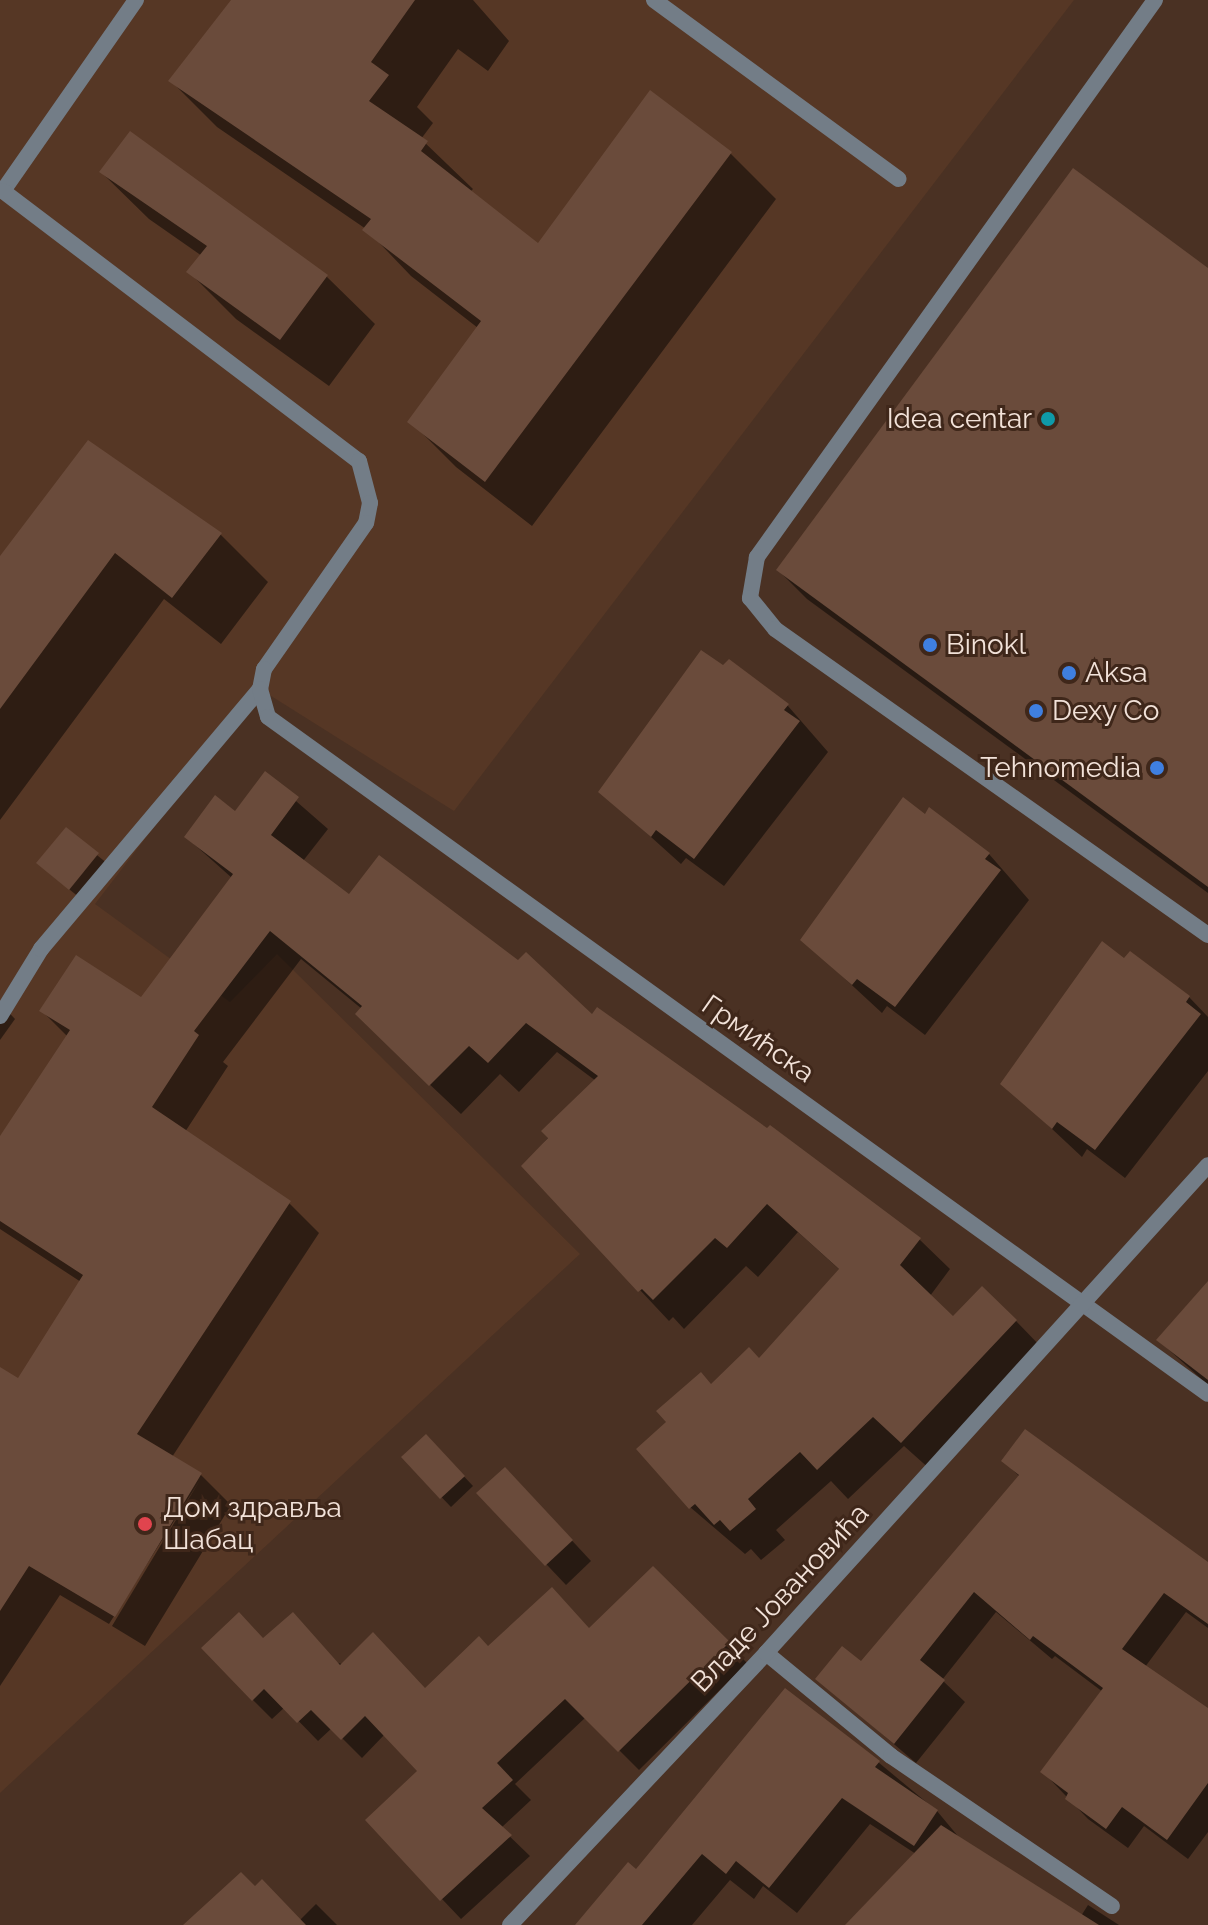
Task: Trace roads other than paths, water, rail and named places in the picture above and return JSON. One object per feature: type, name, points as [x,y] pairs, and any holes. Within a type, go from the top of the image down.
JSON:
[{"type":"street","points":[[0,1016],[41,949],[260,689],[264,669],[366,523],[370,503],[359,461],[2,193],[135,0]]},
{"type":"street","points":[[656,0],[899,179]]},
{"type":"street","points":[[1155,0],[757,557],[750,598],[775,629],[1208,935]]},
{"type":"street","name":"Грмићска","points":[[260,689],[277,728],[1208,1394]]},
{"type":"street","name":"Владе Јовановића","points":[[510,1925],[766,1653],[1208,1165]]},
{"type":"street","points":[[766,1653],[891,1756],[1112,1906]]},
{"type":"place","name":"Idea centar","points":[[1048,419]]},
{"type":"place","name":"Binokl","points":[[930,645]]},
{"type":"place","name":"Aksa","points":[[1069,673]]},
{"type":"place","name":"Dexy Co","points":[[1036,711]]},
{"type":"place","name":"Tehnomedia","points":[[1157,768]]},
{"type":"place","name":"Дом здравља Шабац","points":[[145,1524]]}]
